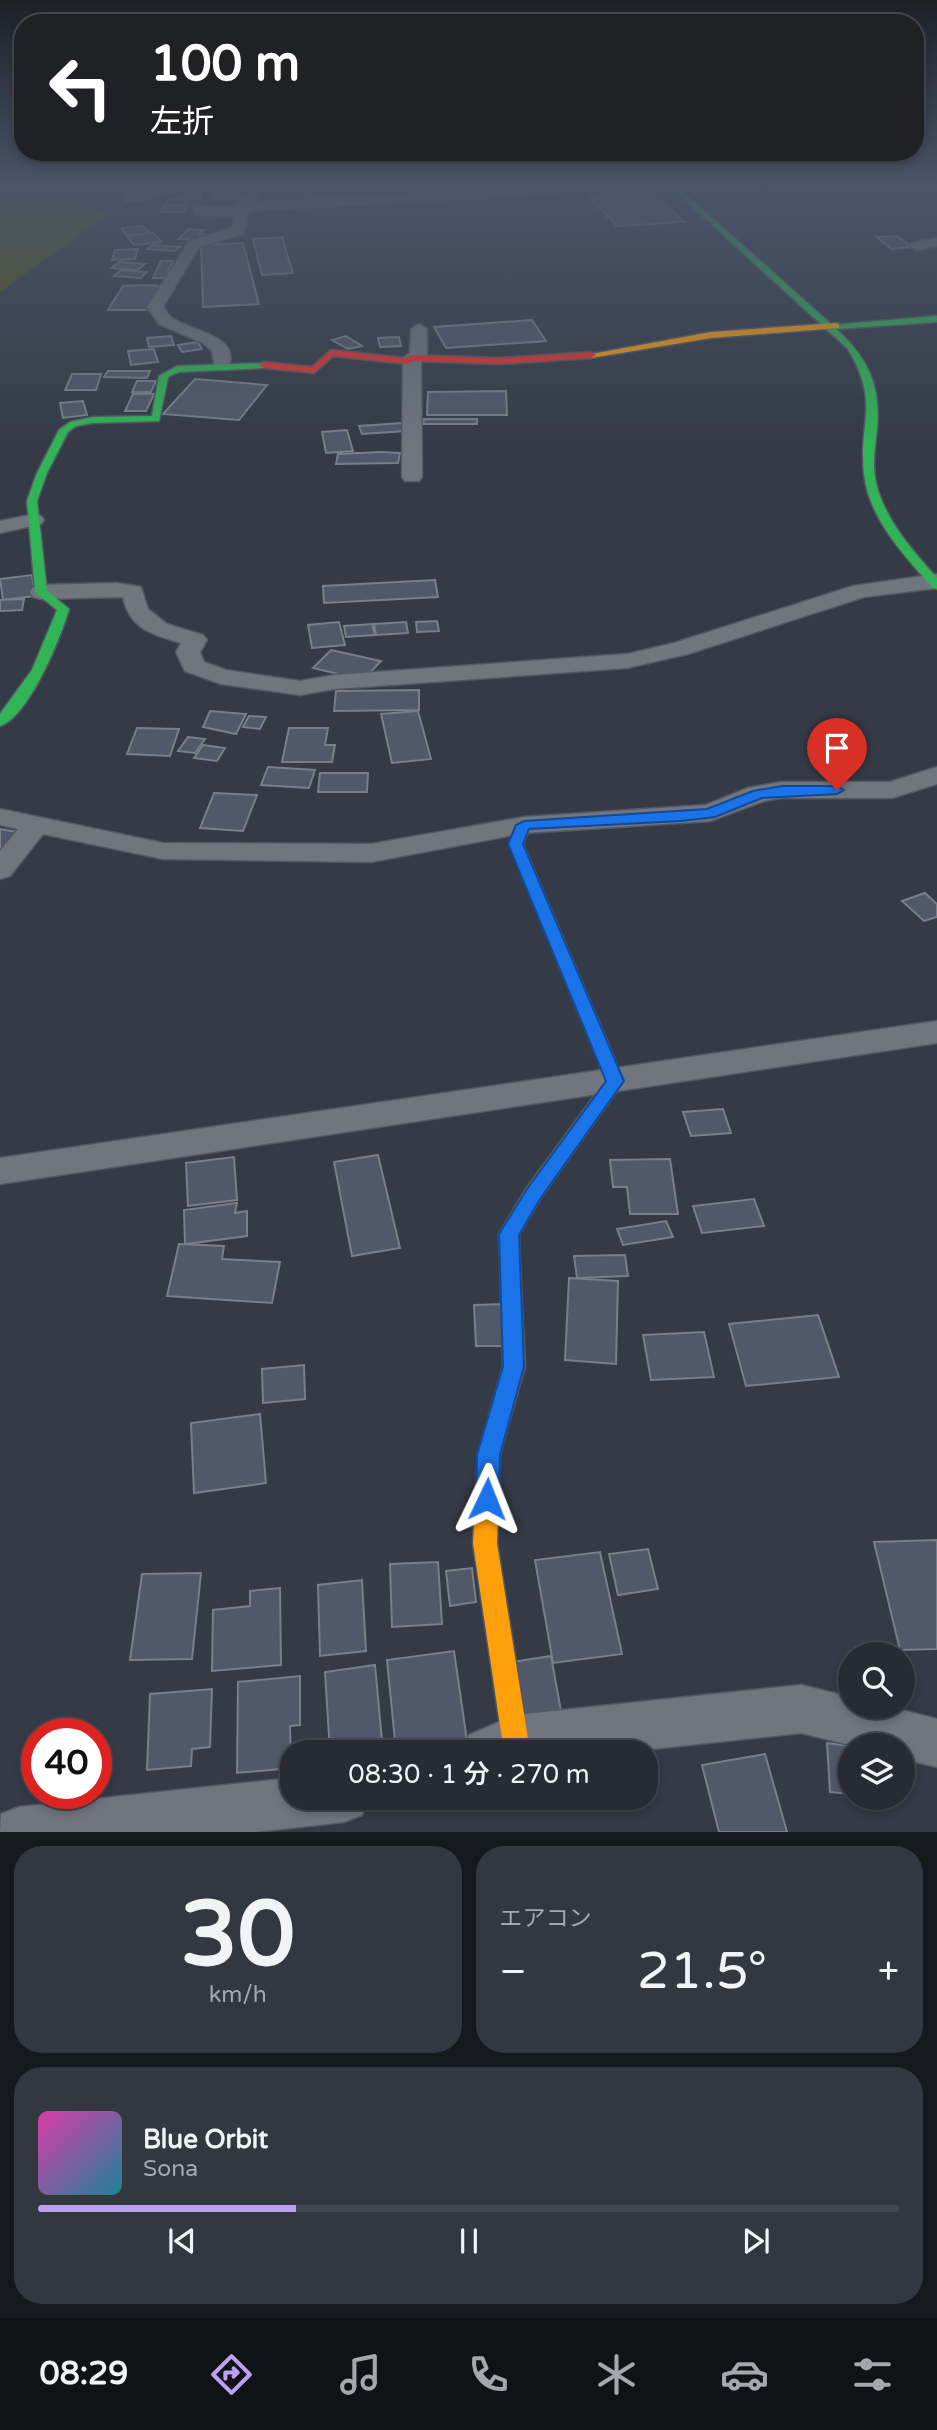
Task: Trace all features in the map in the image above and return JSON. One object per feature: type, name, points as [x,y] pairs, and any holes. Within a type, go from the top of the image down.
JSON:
[{"type":"street","points":[[175,274],[155,307],[165,321],[209,339],[220,350],[221,366]]},
{"type":"street","points":[[773,274],[852,348],[869,384],[873,403],[870,481],[878,505],[899,541],[936,582]]},
{"type":"street","points":[[0,722],[27,689],[56,639],[62,609],[41,592],[32,501],[42,473],[64,430],[73,424],[93,420],[156,419],[164,376],[177,369],[266,365],[314,370],[331,353],[407,361],[415,358],[499,360],[579,357],[710,335],[937,318]]},
{"type":"street","points":[[412,477],[415,358],[419,329]]},
{"type":"street","points":[[0,527],[34,520]]},
{"type":"street","points":[[41,592],[133,592],[137,612],[159,629],[195,640],[188,652],[194,666],[221,677],[300,688],[334,682],[627,661],[680,649],[861,591],[936,582]]},
{"type":"street","points":[[0,817],[163,851],[371,853],[524,825],[681,817],[710,813],[758,794],[782,790],[892,790],[937,775]]},
{"type":"street","points":[[0,870],[37,823]]},
{"type":"street","points":[[524,825],[516,844],[615,1081]]},
{"type":"street","points":[[0,1171],[937,1032]]},
{"type":"street","points":[[501,1740],[485,1543],[488,1455],[514,1366],[509,1234],[533,1194],[615,1081]]},
{"type":"street","points":[[543,1740],[801,1709],[937,1743]]},
{"type":"street","points":[[19,1832],[280,1804]]},
{"type":"shaded area","points":[[0,274],[24,274],[0,292]]},
{"type":"building","points":[[116,274],[145,274],[141,278],[114,276]]},
{"type":"building","points":[[155,274],[167,274],[165,278],[153,278]]},
{"type":"building","points":[[202,274],[251,274],[259,304],[203,307]]},
{"type":"building","points":[[123,286],[160,286],[146,310],[108,310]]},
{"type":"building","points":[[532,320],[546,341],[446,348],[434,327]]},
{"type":"building","points":[[171,336],[174,345],[149,347],[147,338]]},
{"type":"building","points":[[346,336],[362,346],[348,349],[332,340]]},
{"type":"building","points":[[399,337],[401,346],[380,347],[378,338]]},
{"type":"building","points":[[198,342],[202,349],[182,352],[178,345]]},
{"type":"building","points":[[154,349],[158,362],[131,365],[128,351]]},
{"type":"building","points":[[108,371],[150,371],[147,378],[104,377]]},
{"type":"building","points":[[72,374],[101,374],[96,390],[65,390]]},
{"type":"building","points":[[195,379],[267,385],[239,420],[163,414]]},
{"type":"building","points":[[137,381],[156,381],[151,392],[132,392]]},
{"type":"building","points":[[506,391],[507,415],[427,415],[428,392]]},
{"type":"building","points":[[133,394],[154,394],[146,411],[125,411]]},
{"type":"building","points":[[83,401],[87,415],[63,418],[60,403]]},
{"type":"building","points":[[424,419],[477,419],[477,424],[423,424]]},
{"type":"building","points":[[402,423],[405,431],[362,434],[359,426]]},
{"type":"building","points":[[347,430],[353,451],[326,453],[322,432]]},
{"type":"building","points":[[400,453],[398,463],[336,464],[338,454]]},
{"type":"building","points":[[32,575],[35,596],[3,600],[0,579]]},
{"type":"building","points":[[435,580],[438,597],[324,603],[323,586]]},
{"type":"building","points":[[24,599],[22,610],[0,611],[0,600]]},
{"type":"building","points":[[437,621],[439,631],[417,632],[416,622]]},
{"type":"building","points":[[339,622],[345,645],[312,648],[308,625]]},
{"type":"building","points":[[406,622],[408,633],[376,635],[374,624]]},
{"type":"building","points":[[372,624],[375,635],[346,637],[344,626]]},
{"type":"building","points":[[331,650],[381,661],[363,680],[313,668]]},
{"type":"building","points":[[419,690],[419,710],[334,711],[336,691]]},
{"type":"building","points":[[210,711],[246,714],[236,734],[203,727]]},
{"type":"building","points":[[418,711],[431,759],[392,763],[381,714]]},
{"type":"building","points":[[249,716],[266,717],[260,729],[243,727]]},
{"type":"building","points":[[137,728],[179,729],[170,756],[127,754]]},
{"type":"building","points":[[289,728],[328,728],[325,745],[335,745],[332,762],[282,762]]},
{"type":"building","points":[[188,737],[205,739],[195,753],[178,751]]},
{"type":"building","points":[[203,745],[225,748],[217,761],[194,758]]},
{"type":"building","points":[[268,767],[315,770],[309,788],[261,785]]},
{"type":"building","points":[[320,773],[368,773],[367,792],[318,792]]},
{"type":"building","points":[[214,793],[257,795],[243,831],[200,828]]},
{"type":"building","points":[[0,829],[18,832],[0,855]]},
{"type":"building","points":[[925,893],[937,904],[937,917],[924,921],[902,901]]},
{"type":"building","points":[[723,1109],[731,1133],[691,1136],[683,1112]]},
{"type":"building","points":[[378,1155],[400,1248],[352,1256],[334,1162]]},
{"type":"building","points":[[234,1157],[237,1200],[188,1206],[186,1163]]},
{"type":"building","points":[[670,1159],[678,1214],[630,1214],[627,1187],[613,1187],[610,1160]]},
{"type":"building","points":[[754,1199],[764,1226],[702,1233],[693,1206]]},
{"type":"building","points":[[237,1203],[235,1213],[247,1211],[247,1236],[185,1244],[184,1210]]},
{"type":"building","points":[[666,1221],[673,1237],[623,1245],[617,1229]]},
{"type":"building","points":[[179,1244],[224,1246],[222,1259],[280,1262],[272,1303],[167,1296]]},
{"type":"building","points":[[625,1255],[628,1276],[577,1278],[574,1256]]},
{"type":"building","points":[[569,1278],[618,1281],[616,1364],[565,1360]]},
{"type":"building","points":[[504,1304],[506,1346],[476,1346],[474,1305]]},
{"type":"building","points":[[818,1315],[839,1377],[746,1386],[729,1324]]},
{"type":"building","points":[[704,1332],[714,1377],[651,1380],[643,1335]]},
{"type":"building","points":[[304,1365],[305,1399],[263,1403],[262,1369]]},
{"type":"building","points":[[260,1414],[266,1483],[194,1493],[191,1423]]},
{"type":"building","points":[[937,1540],[937,1649],[915,1650],[915,1642],[898,1642],[874,1542]]},
{"type":"building","points":[[648,1549],[658,1589],[618,1595],[609,1554]]},
{"type":"building","points":[[600,1552],[622,1654],[553,1663],[535,1560]]},
{"type":"building","points":[[438,1562],[442,1624],[392,1627],[390,1564]]},
{"type":"building","points":[[472,1568],[476,1602],[450,1606],[446,1571]]},
{"type":"building","points":[[201,1573],[192,1659],[130,1660],[142,1574]]},
{"type":"building","points":[[362,1580],[366,1651],[320,1656],[318,1585]]},
{"type":"building","points":[[280,1588],[281,1665],[212,1671],[213,1610],[250,1606],[250,1591]]},
{"type":"building","points":[[454,1651],[467,1740],[395,1740],[387,1660]]},
{"type":"building","points":[[551,1656],[561,1711],[522,1717],[512,1662]]},
{"type":"building","points":[[375,1665],[382,1740],[329,1740],[325,1672]]},
{"type":"building","points":[[300,1676],[300,1725],[290,1726],[290,1740],[280,1740],[280,1769],[237,1773],[238,1682]]},
{"type":"building","points":[[212,1689],[210,1747],[192,1749],[191,1766],[147,1770],[150,1694]]},
{"type":"building","points":[[827,1743],[838,1744],[838,1793],[830,1792]]},
{"type":"building","points":[[765,1754],[787,1832],[719,1832],[702,1765]]},
{"type":"traffic: fast","points":[[771,274],[852,348],[866,374],[872,395],[869,473],[875,498],[897,538],[937,585]]},
{"type":"traffic: fast","points":[[836,326],[937,319]]},
{"type":"traffic: fast","points":[[0,722],[39,670],[63,609],[41,592],[32,501],[42,473],[64,430],[73,424],[93,420],[156,419],[164,376],[177,369],[264,365]]},
{"type":"traffic: slow","points":[[591,355],[711,335],[836,326]]},
{"type":"traffic: slow","points":[[511,1288],[509,1234],[533,1194],[615,1081],[516,844],[524,825]]},
{"type":"traffic: slow","points":[[489,1454],[485,1543],[515,1739]]},
{"type":"traffic: jam","points":[[264,365],[314,370],[331,353],[407,361],[412,358],[499,361],[591,355]]},
{"type":"traffic: jam","points":[[489,1454],[514,1366],[511,1288]]},
{"type":"route","points":[[487,1499],[488,1455],[514,1366],[509,1234],[533,1194],[615,1081],[516,844],[524,825],[681,817],[710,813],[758,794],[782,790],[837,790]]}]
